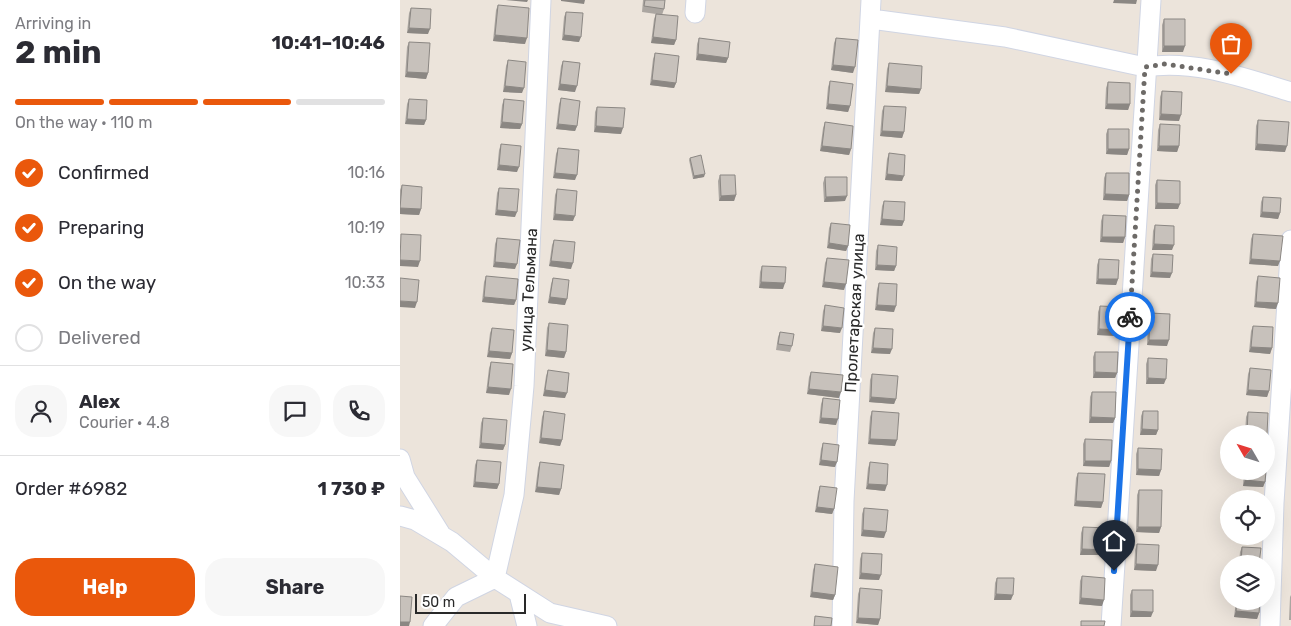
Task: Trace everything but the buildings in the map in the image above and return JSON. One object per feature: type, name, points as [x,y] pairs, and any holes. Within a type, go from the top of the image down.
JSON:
[{"type":"street","name":"улица Тельмана","points":[[495,578],[514,495],[524,386],[541,0]]},
{"type":"street","points":[[1111,626],[1145,67],[1151,0]]},
{"type":"street","points":[[871,9],[1145,67],[1165,64],[1231,74],[1291,92]]},
{"type":"street","name":"Пролетарская улица","points":[[842,626],[844,501],[871,9]]},
{"type":"street","points":[[1270,626],[1274,503],[1291,240]]},
{"type":"street","points":[[400,459],[405,477],[442,536]]},
{"type":"street","points":[[400,516],[415,520],[442,536],[495,578],[550,613],[607,626]]},
{"type":"street","points":[[433,626],[456,597],[495,578]]},
{"type":"street","points":[[519,594],[527,626]]},
{"type":"way so far","points":[[1130,317],[1145,67],[1165,64],[1231,74]]},
{"type":"route","points":[[1114,571],[1130,317]]}]
